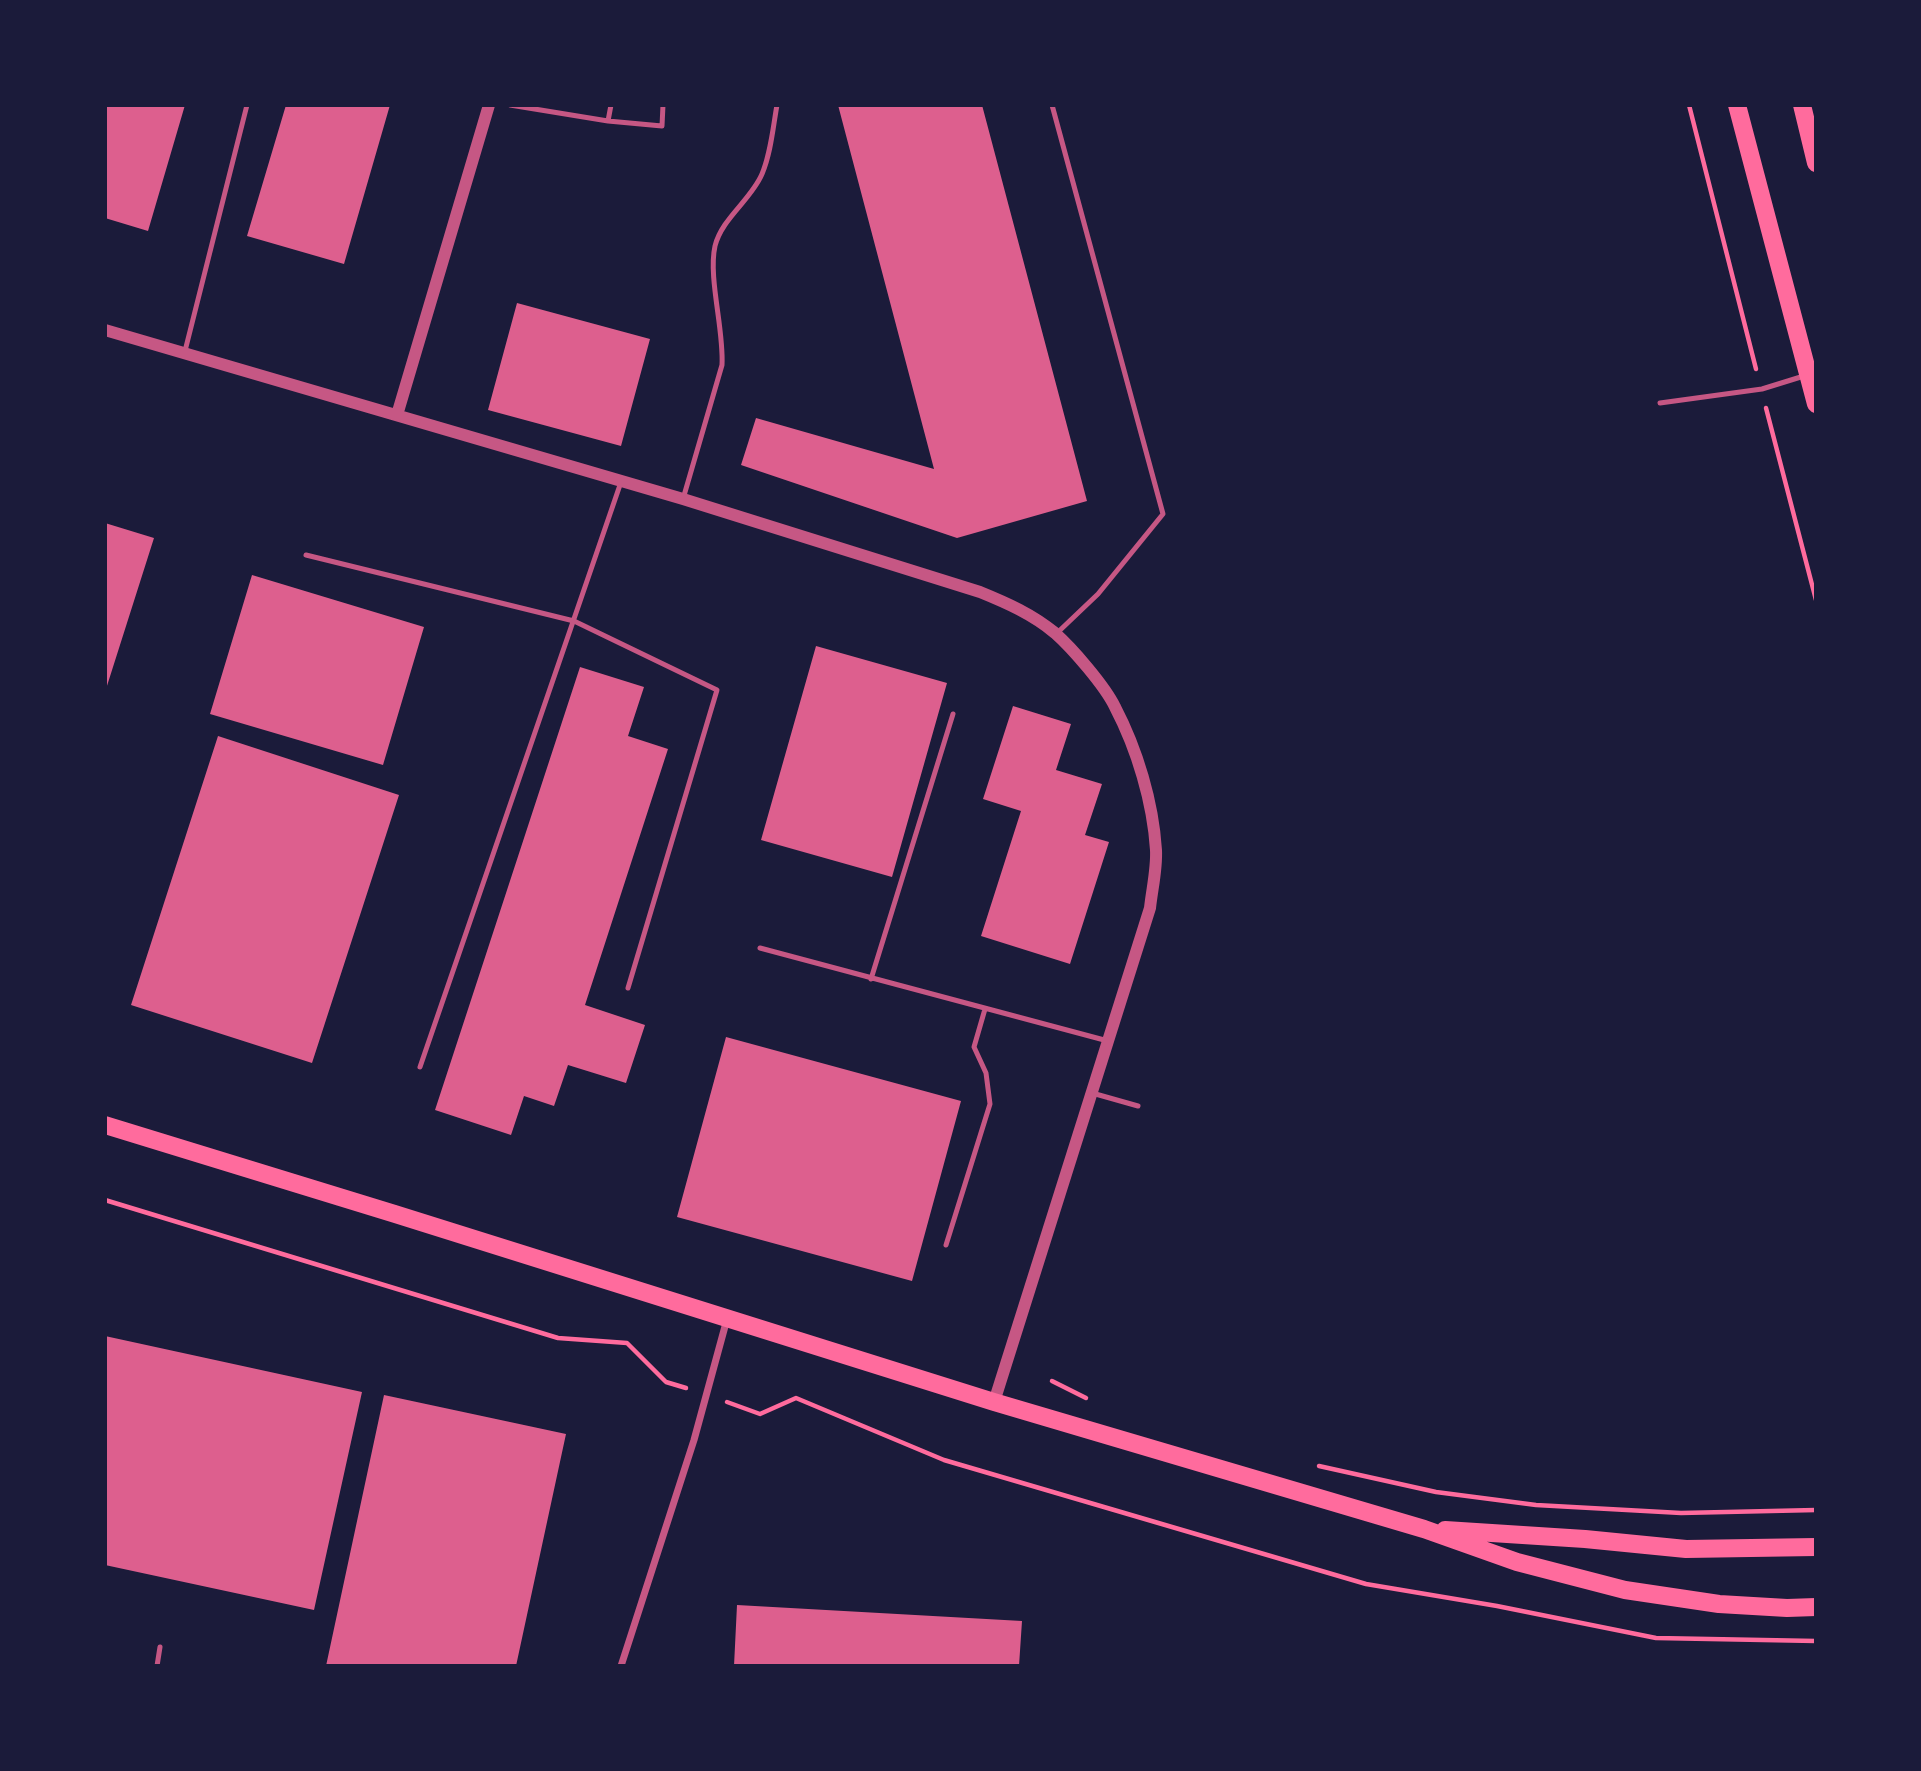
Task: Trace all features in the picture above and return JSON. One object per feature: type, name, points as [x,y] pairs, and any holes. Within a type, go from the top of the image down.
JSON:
[{"type":"main road","points":[[1737,105],[1816,404]]},
{"type":"main road","points":[[1802,105],[1816,163]]},
{"type":"main road","points":[[105,1125],[994,1402],[1424,1529],[1517,1562],[1625,1590],[1719,1604],[1816,1607]]},
{"type":"main road","points":[[1424,1529],[1585,1539],[1686,1549],[1816,1547]]},
{"type":"street","points":[[397,415],[489,105]]},
{"type":"street","points":[[105,330],[185,351],[683,499],[980,592],[1020,608],[1056,634],[1090,672],[1114,705],[1133,750],[1149,801],[1156,853],[1150,908],[994,1402]]},
{"type":"street","points":[[621,1666],[694,1440],[727,1318]]},
{"type":"lane","points":[[185,351],[247,105]]},
{"type":"lane","points":[[510,105],[608,121],[662,126],[663,105]]},
{"type":"lane","points":[[608,121],[611,105]]},
{"type":"lane","points":[[683,499],[722,365],[723,347],[714,269],[718,237],[762,175],[777,105]]},
{"type":"lane","points":[[1052,105],[1163,514],[1098,594],[1056,634]]},
{"type":"lane","points":[[1660,403],[1762,389],[1808,374]]},
{"type":"lane","points":[[420,1067],[621,482]]},
{"type":"lane","points":[[306,555],[575,621],[717,690],[628,988]]},
{"type":"lane","points":[[871,979],[953,714]]},
{"type":"lane","points":[[760,948],[1108,1041]]},
{"type":"lane","points":[[946,1245],[990,1104],[986,1073],[974,1047],[985,1009]]},
{"type":"lane","points":[[1092,1093],[1138,1106]]},
{"type":"lane","points":[[157,1666],[160,1647]]},
{"type":"path","points":[[1689,105],[1816,600]]},
{"type":"path","points":[[105,1200],[558,1338],[627,1343],[666,1382],[760,1414],[796,1398],[944,1460],[1366,1584],[1497,1606],[1656,1638],[1816,1641]]},
{"type":"path","points":[[1052,1381],[1086,1398]]},
{"type":"path","points":[[1314,1465],[1436,1492],[1536,1505],[1681,1513],[1816,1510]]},
{"type":"building","points":[[105,105],[185,105],[148,231],[105,218]]},
{"type":"building","points":[[286,105],[390,105],[344,264],[247,236]]},
{"type":"building","points":[[838,105],[982,105],[1087,501],[957,538],[741,465],[756,418],[934,469]]},
{"type":"building","points":[[517,303],[650,339],[621,446],[488,410]]},
{"type":"building","points":[[105,523],[154,538],[106,689],[105,689]]},
{"type":"building","points":[[252,575],[424,627],[383,765],[210,714]]},
{"type":"building","points":[[816,646],[947,683],[892,877],[761,840]]},
{"type":"building","points":[[580,667],[644,687],[628,736],[668,749],[585,1005],[645,1025],[626,1083],[568,1065],[554,1106],[524,1096],[511,1135],[435,1110]]},
{"type":"building","points":[[1013,706],[1071,724],[1056,770],[1102,784],[1085,835],[1109,842],[1070,964],[981,936],[1021,811],[983,799]]},
{"type":"building","points":[[218,736],[399,795],[312,1063],[131,1005]]},
{"type":"building","points":[[726,1037],[961,1101],[912,1281],[677,1217]]},
{"type":"building","points":[[105,1336],[362,1392],[314,1610],[105,1565]]},
{"type":"building","points":[[384,1395],[566,1434],[516,1666],[326,1666]]},
{"type":"building","points":[[737,1605],[1022,1621],[1019,1666],[734,1666]]}]
